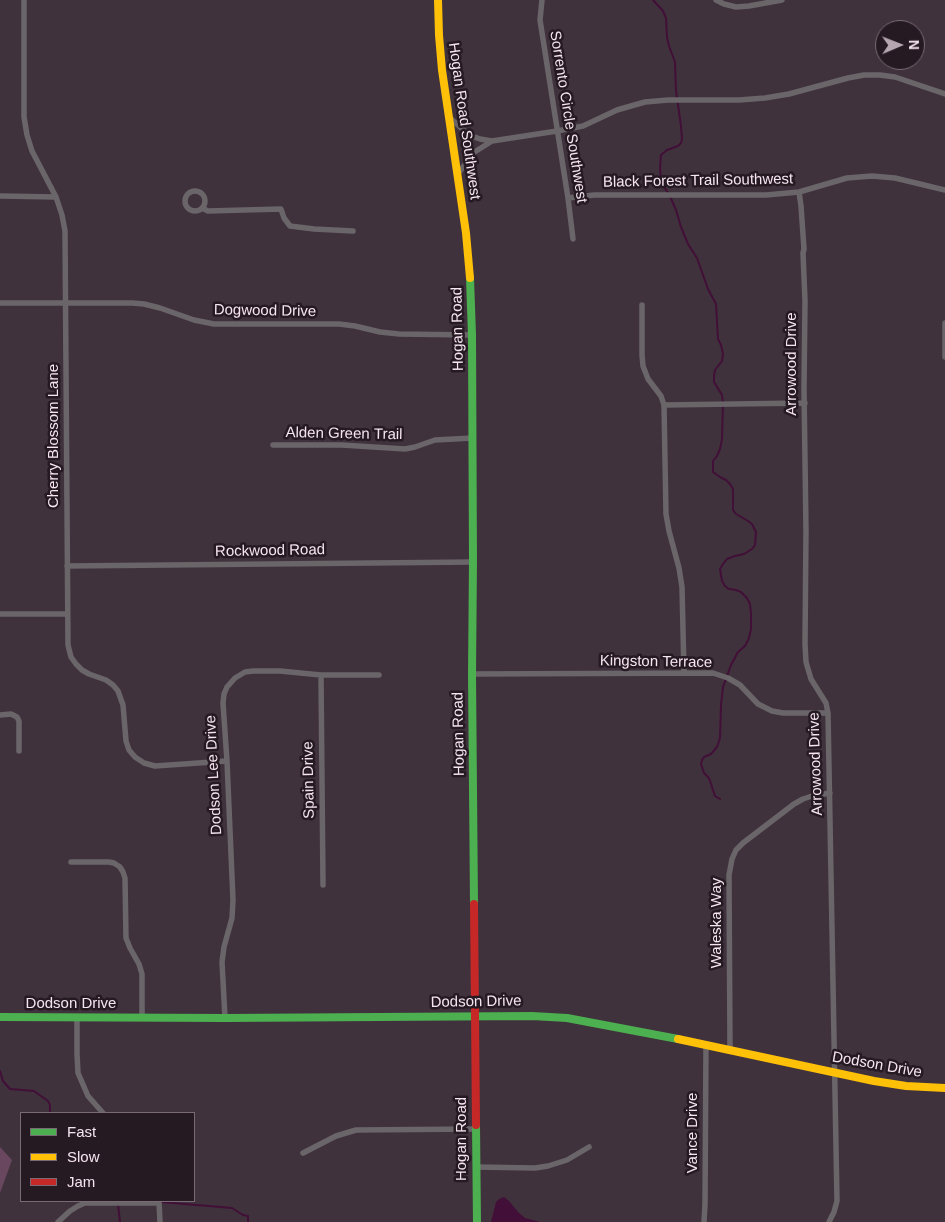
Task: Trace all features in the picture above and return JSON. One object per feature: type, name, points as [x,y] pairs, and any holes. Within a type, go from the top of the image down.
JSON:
[{"type":"street","name":"Cherry Blossom Lane","points":[[24,0],[24,117],[27,135],[32,151],[56,197],[65,231],[67,614],[68,645],[71,657],[82,670],[106,680],[118,691],[123,705],[126,741],[129,750],[135,757],[144,763],[155,766],[227,762]]},
{"type":"street","name":"Hogan Road Southwest","points":[[438,0],[442,70],[467,246]]},
{"type":"street","name":"Sorrento Circle Southwest","points":[[542,0],[540,20],[573,238]]},
{"type":"street","points":[[716,0],[724,4],[736,6],[749,6],[782,0]]},
{"type":"street","points":[[449,117],[469,135],[492,141],[583,126],[617,110],[645,102],[766,98],[864,75],[880,74],[895,77],[945,94]]},
{"type":"street","points":[[458,174],[473,152],[492,141]]},
{"type":"street","name":"Black Forest Trail Southwest","points":[[568,198],[594,195],[766,195],[799,192],[847,178],[872,176],[895,178],[945,190]]},
{"type":"street","name":"Arrowood Drive","points":[[799,192],[804,235],[805,644],[806,662],[811,679],[826,703],[828,714],[837,1202],[829,1222]]},
{"type":"street","points":[[0,196],[56,197]]},
{"type":"street","points":[[202,208],[208,210],[281,209],[284,218],[290,226],[353,232]]},
{"type":"street","name":"Hogan Road","points":[[467,246],[471,284],[472,335],[472,674],[477,1222]]},
{"type":"street","name":"Dogwood Drive","points":[[0,303],[144,304],[194,320],[214,324],[339,324],[399,334],[472,335]]},
{"type":"street","points":[[642,306],[643,366],[648,379],[661,396],[664,405],[666,514],[682,587],[684,673]]},
{"type":"street","points":[[945,323],[945,357]]},
{"type":"street","points":[[664,405],[805,403]]},
{"type":"street","name":"Alden Green Trail","points":[[273,445],[342,445],[404,449],[415,448],[434,440],[473,438]]},
{"type":"street","name":"Rockwood Road","points":[[67,566],[473,562]]},
{"type":"street","points":[[0,614],[67,614]]},
{"type":"street","name":"Dodson Lee Drive","points":[[225,1018],[222,962],[234,900],[223,703],[227,687],[235,678],[245,672],[253,671],[280,671],[321,675],[379,675]]},
{"type":"street","name":"Kingston Terrace","points":[[472,674],[713,673],[726,677],[740,685],[758,704],[772,711],[828,714]]},
{"type":"street","name":"Spain Drive","points":[[321,675],[323,884]]},
{"type":"street","points":[[0,715],[12,714],[17,717],[18,750]]},
{"type":"street","name":"Waleska Way","points":[[730,1049],[729,875],[732,860],[736,850],[743,843],[794,804],[812,796],[830,793]]},
{"type":"street","points":[[71,862],[109,862],[120,867],[123,872],[125,878],[126,938],[142,974],[142,1018]]},
{"type":"street","name":"Dodson Drive","points":[[0,1017],[532,1016],[567,1018],[706,1044],[874,1081],[906,1086],[945,1088]]},
{"type":"street","points":[[77,1017],[76,1054],[78,1073],[88,1096],[102,1112]]},
{"type":"street","name":"Vance Drive","points":[[704,1222],[706,1044]]},
{"type":"street","points":[[303,1153],[336,1136],[356,1130],[476,1129]]},
{"type":"street","points":[[476,1167],[535,1168],[548,1166],[567,1160],[590,1147]]},
{"type":"street","points":[[58,1222],[70,1211],[85,1203],[159,1202],[160,1222]]},
{"type":"shaded area","points":[[0,1147],[12,1160],[0,1193]]},
{"type":"shaded area","points":[[504,1197],[525,1218],[540,1222],[491,1222],[496,1202]]},
{"type":"waterway","points":[[653,0],[663,11],[666,18],[667,37],[675,62],[676,91],[682,139],[678,146],[667,150],[661,155],[661,178],[676,210],[688,244],[697,258],[708,289],[716,304],[718,339],[723,354],[722,361],[715,370],[714,376],[714,382],[722,395],[723,403],[722,439],[720,449],[713,461],[713,472],[730,484],[733,489],[733,510],[752,524],[756,532],[755,545],[752,549],[744,554],[727,559],[720,569],[725,586],[741,592],[747,598],[751,613],[749,638],[731,665],[723,687],[720,738],[717,747],[711,754],[704,757],[701,764],[704,773],[709,778],[715,796],[720,799]]},
{"type":"waterway","points":[[0,1071],[3,1081],[10,1089],[34,1091],[48,1101],[50,1112]]},
{"type":"waterway","points":[[161,1202],[232,1208],[248,1216],[248,1222]]},
{"type":"waterway","points":[[118,1204],[120,1222]]},
{"type":"traffic: fast","points":[[470,278],[472,335],[474,904]]},
{"type":"traffic: fast","points":[[0,1017],[532,1016],[567,1018],[678,1039]]},
{"type":"traffic: fast","points":[[476,1125],[477,1222]]},
{"type":"traffic: slow","points":[[438,0],[442,70],[466,233],[470,278]]},
{"type":"traffic: slow","points":[[678,1039],[874,1081],[906,1086],[945,1088]]},
{"type":"traffic: jam","points":[[474,904],[476,1125]]}]
